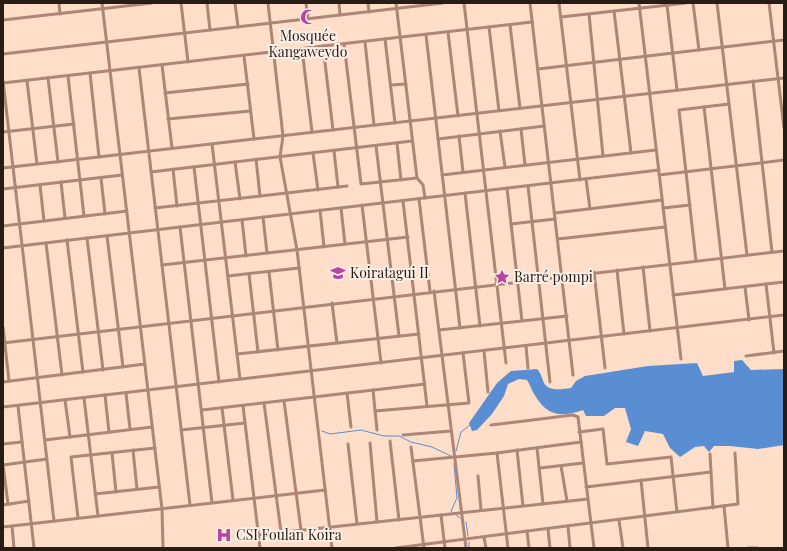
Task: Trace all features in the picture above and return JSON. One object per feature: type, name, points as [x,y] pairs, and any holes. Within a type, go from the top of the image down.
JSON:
[{"type":"street","points":[[59,3],[60,14]]},
{"type":"street","points":[[102,3],[162,508],[163,548]]},
{"type":"street","points":[[3,20],[152,3]]},
{"type":"street","points":[[181,3],[188,62]]},
{"type":"street","points":[[207,3],[210,30]]},
{"type":"street","points":[[235,3],[238,27]]},
{"type":"street","points":[[268,3],[283,136],[280,157],[297,250],[332,548]]},
{"type":"street","points":[[306,3],[308,18]]},
{"type":"street","points":[[339,3],[340,15]]},
{"type":"street","points":[[368,3],[369,12]]},
{"type":"street","points":[[396,3],[417,178],[423,185],[425,198]]},
{"type":"street","points":[[3,54],[443,3]]},
{"type":"street","points":[[464,3],[506,363]]},
{"type":"street","points":[[530,3],[573,375]]},
{"type":"street","points":[[559,3],[580,180]]},
{"type":"street","points":[[639,3],[681,359]]},
{"type":"street","points":[[561,17],[686,3]]},
{"type":"street","points":[[693,3],[699,50]]},
{"type":"street","points":[[717,3],[747,255]]},
{"type":"street","points":[[770,3],[784,128]]},
{"type":"street","points":[[667,5],[677,90]]},
{"type":"street","points":[[614,11],[631,153]]},
{"type":"street","points":[[589,14],[604,156]]},
{"type":"street","points":[[54,521],[3,82],[139,68],[532,22]]},
{"type":"street","points":[[510,25],[520,108]]},
{"type":"street","points":[[489,27],[499,111]]},
{"type":"street","points":[[448,32],[458,116]]},
{"type":"street","points":[[426,35],[460,328]]},
{"type":"street","points":[[385,39],[395,123]]},
{"type":"street","points":[[538,69],[784,40]]},
{"type":"street","points":[[365,42],[374,125]]},
{"type":"street","points":[[344,44],[361,184],[417,178]]},
{"type":"street","points":[[323,46],[333,130]]},
{"type":"street","points":[[302,49],[312,132]]},
{"type":"street","points":[[244,56],[254,139]]},
{"type":"street","points":[[162,65],[172,148]]},
{"type":"street","points":[[139,68],[190,505]]},
{"type":"street","points":[[90,73],[100,157]]},
{"type":"street","points":[[68,76],[84,216]]},
{"type":"street","points":[[48,78],[58,162]]},
{"type":"street","points":[[3,168],[784,78]]},
{"type":"street","points":[[27,80],[37,164]]},
{"type":"street","points":[[754,82],[772,252]]},
{"type":"street","points":[[165,93],[248,84]]},
{"type":"street","points":[[391,86],[406,84]]},
{"type":"street","points":[[696,261],[679,110],[729,104]]},
{"type":"street","points":[[704,107],[725,289]]},
{"type":"street","points":[[168,120],[250,111]]},
{"type":"street","points":[[3,132],[74,124]]},
{"type":"street","points":[[438,138],[544,126]]},
{"type":"street","points":[[521,129],[525,165]]},
{"type":"street","points":[[500,131],[505,167]]},
{"type":"street","points":[[459,136],[463,172]]},
{"type":"street","points":[[151,172],[412,142]]},
{"type":"street","points":[[397,143],[401,180]]},
{"type":"street","points":[[212,144],[240,379]]},
{"type":"street","points":[[376,146],[399,336]]},
{"type":"street","points":[[334,150],[338,188]]},
{"type":"street","points":[[442,174],[656,150]]},
{"type":"street","points":[[314,153],[318,190]]},
{"type":"street","points":[[256,160],[260,196]]},
{"type":"street","points":[[659,175],[784,160]]},
{"type":"street","points":[[235,162],[240,199]]},
{"type":"street","points":[[194,167],[219,382]]},
{"type":"street","points":[[173,169],[177,206]]},
{"type":"street","points":[[3,248],[659,170]]},
{"type":"street","points":[[3,189],[122,175]]},
{"type":"street","points":[[101,178],[105,214]]},
{"type":"street","points":[[586,179],[590,209]]},
{"type":"street","points":[[61,182],[65,218]]},
{"type":"street","points":[[40,185],[44,221]]},
{"type":"street","points":[[156,208],[346,186]]},
{"type":"street","points":[[528,186],[550,382]]},
{"type":"street","points":[[507,188],[522,321]]},
{"type":"street","points":[[465,193],[480,326]]},
{"type":"street","points":[[419,199],[439,330],[466,548]]},
{"type":"street","points":[[554,213],[662,200]]},
{"type":"street","points":[[403,201],[427,406]]},
{"type":"street","points":[[362,205],[381,363]]},
{"type":"street","points":[[663,208],[690,205]]},
{"type":"street","points":[[341,208],[345,244]]},
{"type":"street","points":[[320,210],[324,247]]},
{"type":"street","points":[[3,226],[127,211]]},
{"type":"street","points":[[263,217],[267,253]]},
{"type":"street","points":[[511,224],[555,219]]},
{"type":"street","points":[[242,220],[246,256]]},
{"type":"street","points":[[180,227],[212,503]]},
{"type":"street","points":[[558,240],[665,227]]},
{"type":"street","points":[[107,236],[122,367]]},
{"type":"street","points":[[162,265],[408,237]]},
{"type":"street","points":[[88,238],[103,370]]},
{"type":"street","points":[[67,240],[82,372]]},
{"type":"street","points":[[46,243],[62,375]]},
{"type":"street","points":[[4,342],[394,295],[784,251]]},
{"type":"street","points":[[643,267],[650,331]]},
{"type":"street","points":[[228,276],[299,268]]},
{"type":"street","points":[[617,270],[624,334]]},
{"type":"street","points":[[269,272],[278,350]]},
{"type":"street","points":[[594,272],[605,368]]},
{"type":"street","points":[[249,274],[258,352]]},
{"type":"street","points":[[673,295],[784,282]]},
{"type":"street","points":[[766,284],[774,353]]},
{"type":"street","points":[[745,287],[749,320]]},
{"type":"street","points":[[332,303],[337,343]]},
{"type":"street","points":[[439,330],[543,320],[566,316]]},
{"type":"street","points":[[3,407],[784,316]]},
{"type":"street","points":[[3,327],[9,381]]},
{"type":"street","points":[[237,354],[419,334]]},
{"type":"street","points":[[526,346],[528,368]]},
{"type":"street","points":[[484,350],[488,392]]},
{"type":"street","points":[[746,356],[784,351]]},
{"type":"street","points":[[375,411],[469,403],[464,353]]},
{"type":"street","points":[[3,382],[145,364]]},
{"type":"street","points":[[202,410],[425,384]]},
{"type":"street","points":[[373,390],[377,430]]},
{"type":"street","points":[[126,393],[130,429]]},
{"type":"street","points":[[347,393],[351,427]]},
{"type":"street","points":[[105,395],[109,432]]},
{"type":"street","points":[[84,398],[98,516]]},
{"type":"street","points":[[65,400],[70,437]]},
{"type":"street","points":[[284,401],[301,530]]},
{"type":"street","points":[[264,403],[281,532]]},
{"type":"street","points":[[18,406],[34,548]]},
{"type":"street","points":[[243,406],[260,548]]},
{"type":"street","points":[[222,408],[233,500]]},
{"type":"street","points":[[491,425],[573,415],[578,417],[594,548]]},
{"type":"street","points":[[181,430],[245,423]]},
{"type":"street","points":[[45,440],[152,427]]},
{"type":"street","points":[[579,432],[603,429],[606,464],[670,456],[677,512]]},
{"type":"street","points":[[404,435],[451,431]]},
{"type":"street","points":[[390,441],[399,520]]},
{"type":"street","points":[[3,444],[22,442]]},
{"type":"street","points":[[413,461],[497,453],[581,442]]},
{"type":"street","points":[[370,443],[377,522]]},
{"type":"street","points":[[348,444],[357,524]]},
{"type":"street","points":[[411,447],[424,547]]},
{"type":"street","points":[[78,518],[71,457],[154,448]]},
{"type":"street","points":[[537,448],[543,504]]},
{"type":"street","points":[[133,450],[137,489]]},
{"type":"street","points":[[517,450],[523,506]]},
{"type":"street","points":[[112,453],[116,492]]},
{"type":"street","points":[[497,453],[502,508],[508,548]]},
{"type":"street","points":[[396,548],[424,547],[465,539],[738,504],[735,453]]},
{"type":"street","points":[[710,454],[713,508]]},
{"type":"street","points":[[8,504],[3,465],[47,460]]},
{"type":"street","points":[[540,468],[583,463]]},
{"type":"street","points":[[561,466],[566,501]]},
{"type":"street","points":[[586,487],[710,472]]},
{"type":"street","points":[[478,476],[481,510]]},
{"type":"street","points":[[641,480],[648,548]]},
{"type":"street","points":[[95,494],[159,487]]},
{"type":"street","points":[[3,527],[325,490]]},
{"type":"street","points":[[258,535],[588,499]]},
{"type":"street","points":[[3,505],[29,501]]},
{"type":"street","points":[[724,506],[728,548]]},
{"type":"street","points":[[441,515],[445,548]]},
{"type":"street","points":[[619,520],[623,548]]},
{"type":"street","points":[[12,526],[14,548]]},
{"type":"street","points":[[568,526],[570,548]]},
{"type":"street","points":[[548,529],[550,548]]},
{"type":"street","points":[[527,532],[529,548]]},
{"type":"street","points":[[484,537],[486,548]]},
{"type":"street","points":[[748,548],[758,548]]},
{"type":"water","points":[[742,360],[751,370],[784,369],[784,445],[758,449],[714,446],[709,452],[704,446],[695,447],[680,457],[670,448],[663,434],[645,431],[638,446],[626,442],[631,429],[625,408],[615,408],[604,416],[586,416],[583,410],[569,414],[556,414],[541,404],[533,393],[527,380],[519,379],[508,384],[504,396],[492,414],[477,430],[472,431],[469,423],[497,383],[511,371],[537,369],[546,386],[552,389],[560,389],[571,388],[576,381],[585,376],[648,366],[697,363],[703,376],[734,372],[734,361]]},
{"type":"waterway","points":[[456,451],[461,432],[470,425]]},
{"type":"waterway","points":[[322,431],[330,434],[361,430],[384,436],[399,436],[411,442],[432,447],[451,456]]},
{"type":"waterway","points":[[453,513],[451,511],[457,498],[454,464]]},
{"type":"waterway","points":[[456,515],[460,518]]},
{"type":"waterway","points":[[466,522],[468,536]]},
{"type":"waterway","points":[[469,542],[469,548]]},
{"type":"place","name":"Mosquée Kangaweydo","points":[[308,17]]},
{"type":"place","name":"Koiratagui II","points":[[338,273]]},
{"type":"place","name":"Barré pompi","points":[[502,277]]},
{"type":"place","name":"CSI Foulan Koira","points":[[224,535]]}]
